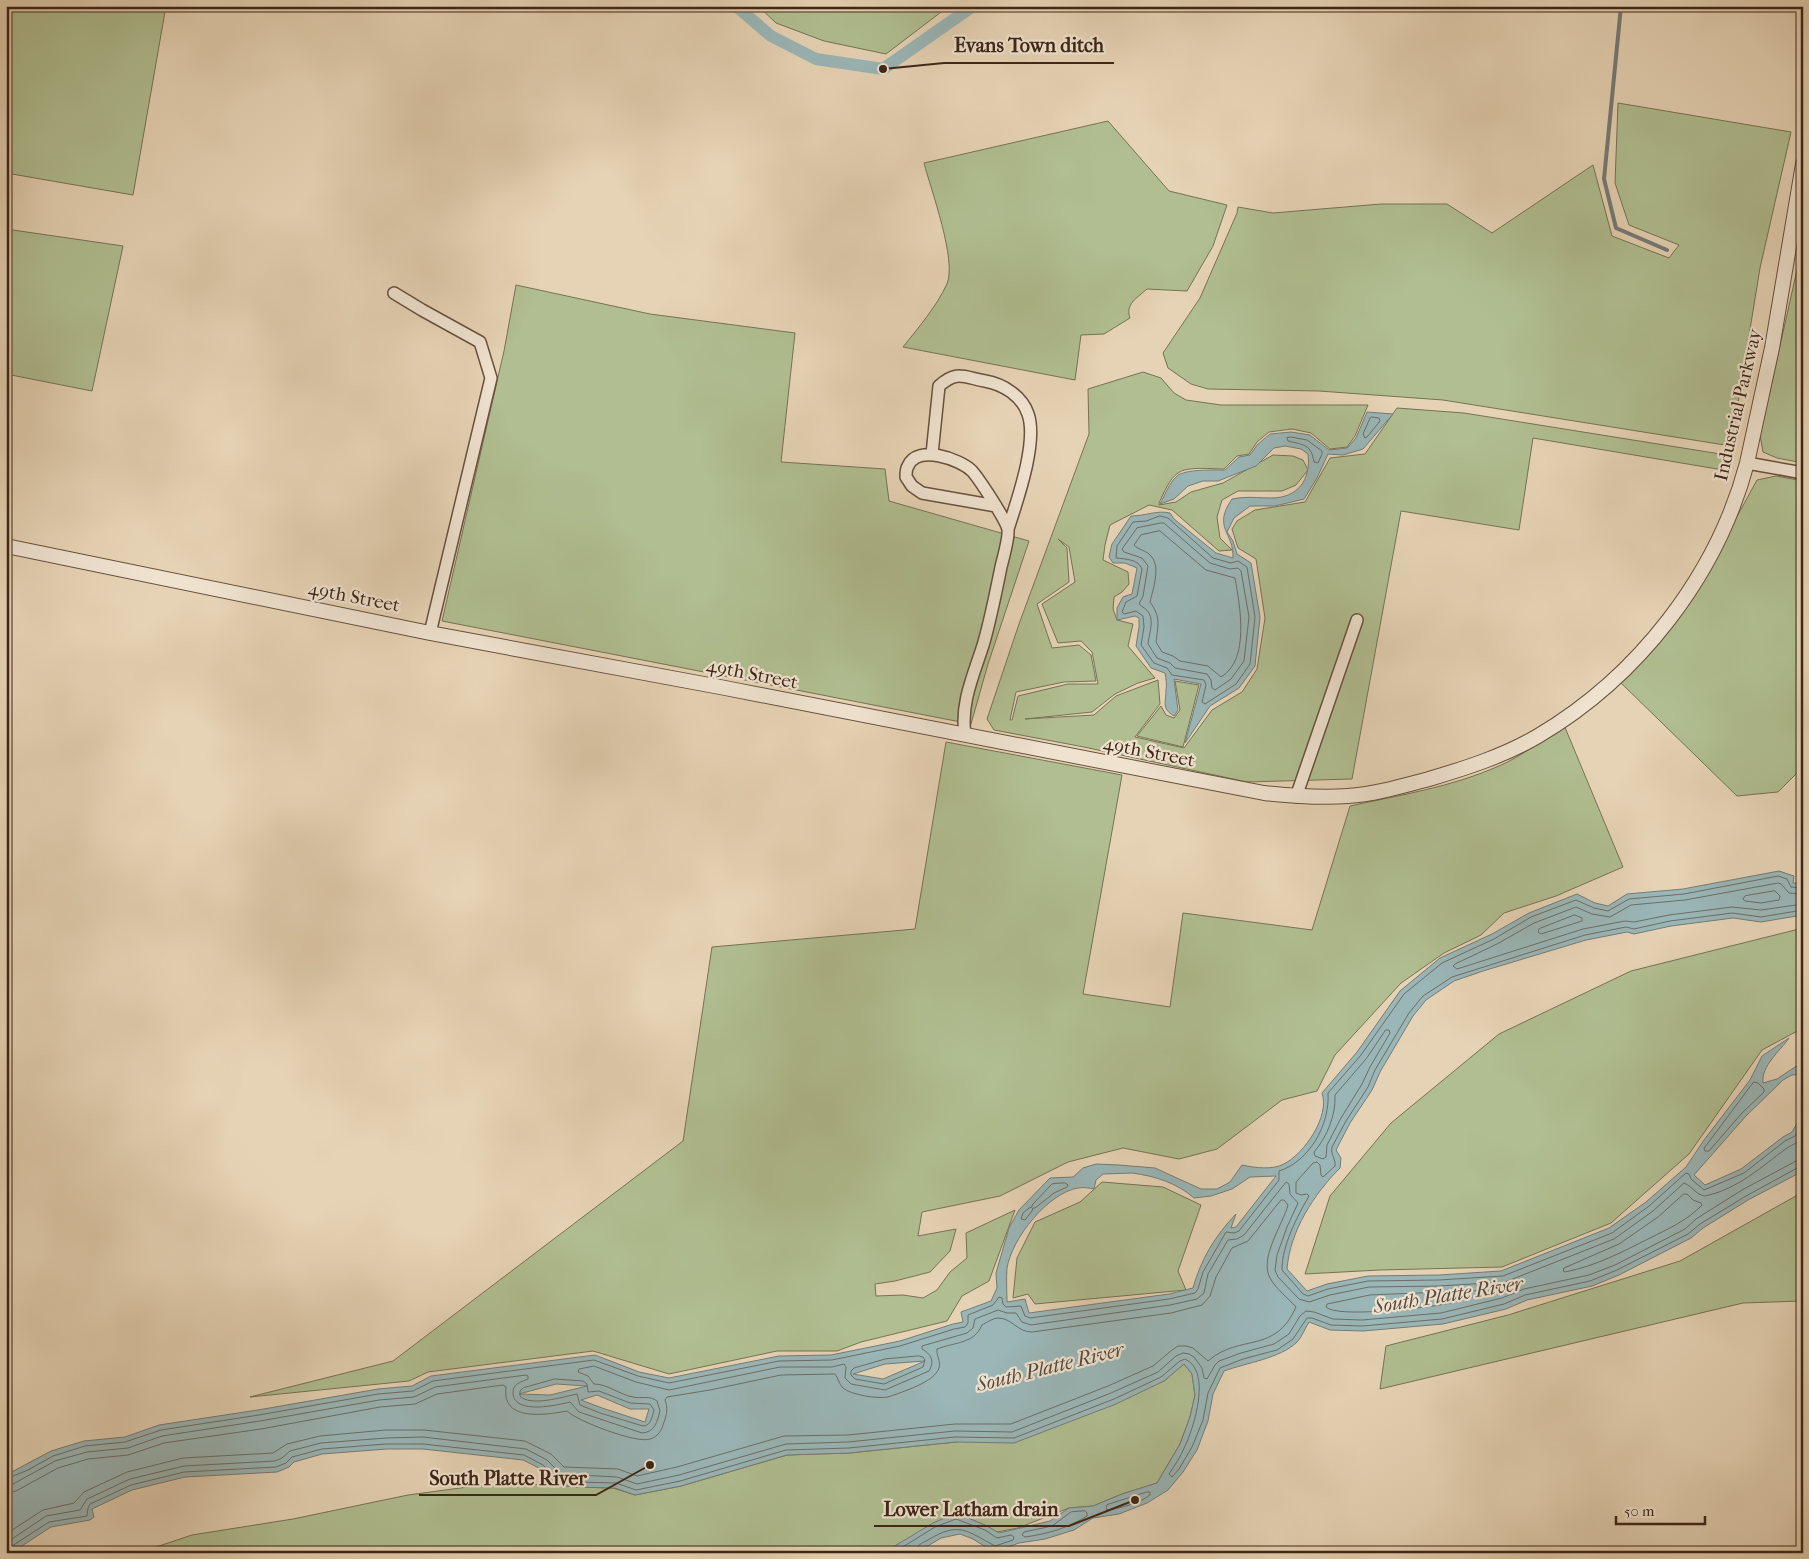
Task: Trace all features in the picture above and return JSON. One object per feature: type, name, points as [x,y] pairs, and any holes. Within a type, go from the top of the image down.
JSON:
[{"type":"street","name":"Industrial Parkway","points":[[1489,759],[1537,736],[1577,710],[1610,682],[1644,649],[1669,620],[1713,552],[1736,498],[1747,463],[1772,348],[1803,164]]},
{"type":"street","points":[[394,293],[480,342],[492,378],[430,633]]},
{"type":"street","points":[[932,454],[939,386],[954,375],[992,382],[1013,393],[1028,413],[1031,428],[1023,483],[1008,529],[994,602],[969,685],[963,723],[965,734]]},
{"type":"street","points":[[996,506],[922,493],[912,486],[906,477],[908,465],[917,457],[932,454],[960,462],[972,471],[996,506],[1008,529]]},
{"type":"street","points":[[1747,463],[1803,473]]},
{"type":"street","name":"49th Street","points":[[6,546],[430,633],[965,734],[1228,787],[1296,797],[1348,796],[1385,791],[1464,769],[1489,759]]},
{"type":"street","points":[[1296,797],[1357,620]]},
{"type":"green space","points":[[6,6],[166,6],[133,195],[6,173]]},
{"type":"green space","points":[[758,6],[949,6],[886,54],[824,41],[776,23]]},
{"type":"green space","points":[[1618,103],[1791,132],[1760,268],[1731,446],[1443,400],[1319,391],[1208,389],[1191,384],[1168,368],[1163,353],[1200,298],[1238,207],[1273,213],[1381,204],[1447,204],[1492,233],[1593,165],[1612,236],[1669,258],[1679,245],[1629,225],[1615,183]]},
{"type":"green space","points":[[1108,121],[1169,191],[1227,205],[1213,246],[1187,291],[1147,289],[1131,305],[1129,309],[1130,318],[1104,334],[1081,335],[1075,380],[903,347],[938,301],[947,284],[949,273],[946,242],[924,163]]},
{"type":"green space","points":[[6,229],[123,246],[92,391],[6,374]]},
{"type":"green space","points":[[1801,252],[1803,252],[1803,463],[1777,458],[1763,452],[1760,435]]},
{"type":"green space","points":[[516,285],[650,314],[795,333],[781,462],[885,469],[889,501],[1029,541],[988,664],[971,724],[442,621],[504,351]]},
{"type":"green space","points":[[1143,372],[1161,378],[1174,393],[1186,400],[1221,405],[1368,405],[1355,436],[1347,447],[1330,449],[1311,433],[1292,429],[1269,432],[1257,442],[1249,454],[1237,456],[1224,469],[1187,469],[1172,479],[1159,505],[1176,502],[1191,492],[1223,483],[1273,455],[1293,456],[1303,460],[1308,470],[1296,485],[1282,491],[1238,491],[1222,500],[1217,517],[1220,538],[1232,550],[1219,551],[1172,510],[1149,505],[1110,525],[1103,560],[1128,572],[1129,584],[1114,597],[1113,609],[1117,620],[1133,624],[1128,646],[1155,678],[1138,683],[1115,694],[1092,712],[1025,719],[1094,715],[1116,696],[1158,680],[1160,704],[1135,737],[1184,748],[1212,710],[1242,692],[1257,669],[1265,618],[1256,559],[1238,548],[1232,529],[1237,521],[1255,510],[1305,502],[1330,458],[1365,454],[1397,408],[1464,413],[1733,456],[1729,471],[1533,438],[1519,530],[1401,511],[1352,779],[1247,782],[994,730],[987,719],[1019,624],[1089,434],[1088,389]],"holes":[[[1058,539],[1069,547],[1075,582],[1042,604],[1058,643],[1081,641],[1092,652],[1098,684],[1068,684],[1018,696],[1012,720],[1010,720],[1016,692],[1064,682],[1096,681],[1091,655],[1079,645],[1052,648],[1037,604],[1069,582],[1067,548]]]},
{"type":"green space","points":[[1776,476],[1803,481],[1803,767],[1778,792],[1737,796],[1620,682],[1688,606],[1757,480]]},
{"type":"green space","points":[[1175,681],[1199,685],[1183,747],[1137,736],[1161,706],[1166,715],[1174,718],[1180,710]]},
{"type":"green space","points":[[1564,725],[1623,867],[1556,896],[1504,913],[1481,935],[1444,953],[1401,983],[1335,1055],[1317,1091],[1282,1100],[1217,1149],[1179,1159],[1123,1148],[1068,1162],[1000,1196],[922,1212],[918,1236],[956,1229],[950,1251],[930,1272],[875,1284],[876,1296],[903,1295],[923,1298],[937,1290],[950,1272],[967,1258],[966,1233],[1015,1210],[989,1281],[962,1296],[947,1321],[861,1342],[837,1351],[777,1351],[669,1374],[593,1351],[428,1372],[409,1381],[250,1397],[393,1361],[683,1141],[712,947],[915,929],[946,742],[1122,775],[1083,994],[1170,1007],[1183,913],[1312,930],[1350,806],[1463,780],[1516,757]]},
{"type":"green space","points":[[1803,928],[1803,1028],[1762,1050],[1689,1154],[1611,1223],[1502,1267],[1305,1274],[1330,1196],[1391,1123],[1499,1034],[1631,971]]},
{"type":"green space","points":[[1102,1182],[1163,1187],[1201,1205],[1178,1271],[1186,1290],[1035,1304],[1028,1294],[1013,1298],[1017,1258],[1035,1222],[1080,1202]]},
{"type":"green space","points":[[1803,1192],[1803,1301],[1743,1303],[1380,1389],[1386,1346],[1508,1315],[1680,1261]]},
{"type":"green space","points":[[1184,1364],[1192,1374],[1195,1395],[1190,1417],[1180,1444],[1157,1483],[1093,1506],[1069,1508],[1018,1528],[997,1532],[956,1513],[883,1553],[138,1553],[192,1535],[293,1519],[408,1495],[475,1486],[555,1484],[574,1487],[613,1488],[635,1495],[681,1486],[787,1455],[849,1453],[956,1442],[1164,1381]]},
{"type":"water","points":[[1367,412],[1393,414],[1363,449],[1343,455],[1328,454],[1317,478],[1304,499],[1275,506],[1250,506],[1234,518],[1227,532],[1233,541],[1237,554],[1251,563],[1260,617],[1255,666],[1239,688],[1210,706],[1185,743],[1201,684],[1174,679],[1178,710],[1174,716],[1167,710],[1165,705],[1165,673],[1151,668],[1136,646],[1139,618],[1135,616],[1117,620],[1117,608],[1123,597],[1132,594],[1137,568],[1125,563],[1113,563],[1109,557],[1112,544],[1131,516],[1165,512],[1170,513],[1174,519],[1216,553],[1233,558],[1224,524],[1226,509],[1232,499],[1248,497],[1271,498],[1289,495],[1301,486],[1305,479],[1308,454],[1301,449],[1285,446],[1274,448],[1256,466],[1218,481],[1203,481],[1188,486],[1174,499],[1160,504],[1174,479],[1186,472],[1225,470],[1239,457],[1250,455],[1257,445],[1270,434],[1291,432],[1310,435],[1329,450],[1347,448],[1356,438]]},
{"type":"water","points":[[1779,871],[1794,876],[1793,883],[1803,883],[1803,915],[1761,922],[1733,918],[1671,926],[1634,934],[1627,932],[1586,940],[1454,981],[1426,1000],[1413,1016],[1336,1150],[1341,1158],[1340,1168],[1321,1189],[1298,1227],[1289,1255],[1287,1269],[1307,1291],[1327,1284],[1368,1276],[1439,1275],[1501,1271],[1609,1228],[1646,1202],[1686,1167],[1750,1080],[1762,1056],[1789,1038],[1768,1065],[1763,1077],[1763,1083],[1777,1079],[1798,1065],[1803,1065],[1803,1074],[1792,1075],[1783,1080],[1746,1116],[1694,1175],[1705,1185],[1741,1169],[1792,1132],[1803,1113],[1803,1171],[1748,1200],[1703,1228],[1691,1238],[1619,1275],[1592,1286],[1527,1300],[1506,1309],[1443,1324],[1363,1331],[1330,1330],[1309,1322],[1299,1340],[1290,1348],[1273,1356],[1224,1371],[1213,1394],[1208,1421],[1197,1450],[1183,1472],[1168,1490],[1147,1503],[1119,1514],[1093,1518],[1074,1530],[1045,1539],[1019,1543],[994,1552],[973,1539],[960,1534],[941,1538],[916,1553],[883,1553],[933,1523],[956,1513],[999,1533],[1050,1521],[1069,1508],[1093,1506],[1157,1483],[1180,1444],[1190,1417],[1195,1395],[1192,1374],[1184,1364],[1164,1381],[1116,1404],[1014,1443],[956,1442],[849,1453],[787,1455],[681,1486],[635,1495],[615,1488],[574,1487],[555,1484],[541,1469],[523,1460],[423,1449],[387,1449],[322,1454],[294,1462],[289,1467],[277,1472],[185,1477],[132,1490],[92,1509],[94,1517],[90,1520],[51,1527],[11,1553],[6,1553],[6,1475],[51,1451],[84,1441],[125,1437],[159,1425],[378,1389],[412,1386],[431,1376],[595,1355],[639,1372],[669,1378],[779,1356],[831,1355],[900,1341],[963,1322],[961,1312],[991,1301],[997,1288],[996,1273],[1009,1228],[1019,1210],[1050,1178],[1073,1177],[1083,1168],[1096,1164],[1119,1165],[1155,1168],[1201,1189],[1217,1189],[1230,1182],[1242,1165],[1264,1168],[1284,1164],[1300,1152],[1314,1133],[1319,1123],[1324,1102],[1322,1093],[1357,1052],[1400,991],[1440,958],[1492,934],[1529,913],[1577,894],[1595,903],[1608,906],[1627,894],[1683,889]],"holes":[[[1132,1173],[1149,1176],[1173,1184],[1194,1198],[1211,1196],[1232,1189],[1250,1177],[1276,1176],[1236,1227],[1231,1228],[1236,1214],[1222,1231],[1210,1248],[1196,1277],[1193,1288],[1169,1294],[1029,1313],[1025,1299],[1007,1302],[1007,1268],[1010,1256],[1024,1231],[1033,1219],[1055,1198],[1078,1188],[1094,1189],[1096,1180],[1103,1174]],[[925,1361],[883,1379],[853,1374],[885,1364]],[[556,1384],[587,1386],[550,1395],[519,1394]],[[597,1395],[630,1409],[649,1409],[645,1422],[581,1400]]]},
{"type":"waterway","points":[[736,6],[771,36],[816,59],[883,69],[973,6]]},
{"type":"waterway","points":[[1621,6],[1604,179],[1616,228],[1667,250]]},
{"type":"waterway","points":[[1799,286],[1803,287]]},
{"type":"place","name":"Evans Town ditch","points":[[883,69]]},
{"type":"place","name":"South Platte River","points":[[650,1465]]},
{"type":"place","name":"Lower Latham drain","points":[[1135,1500]]}]
